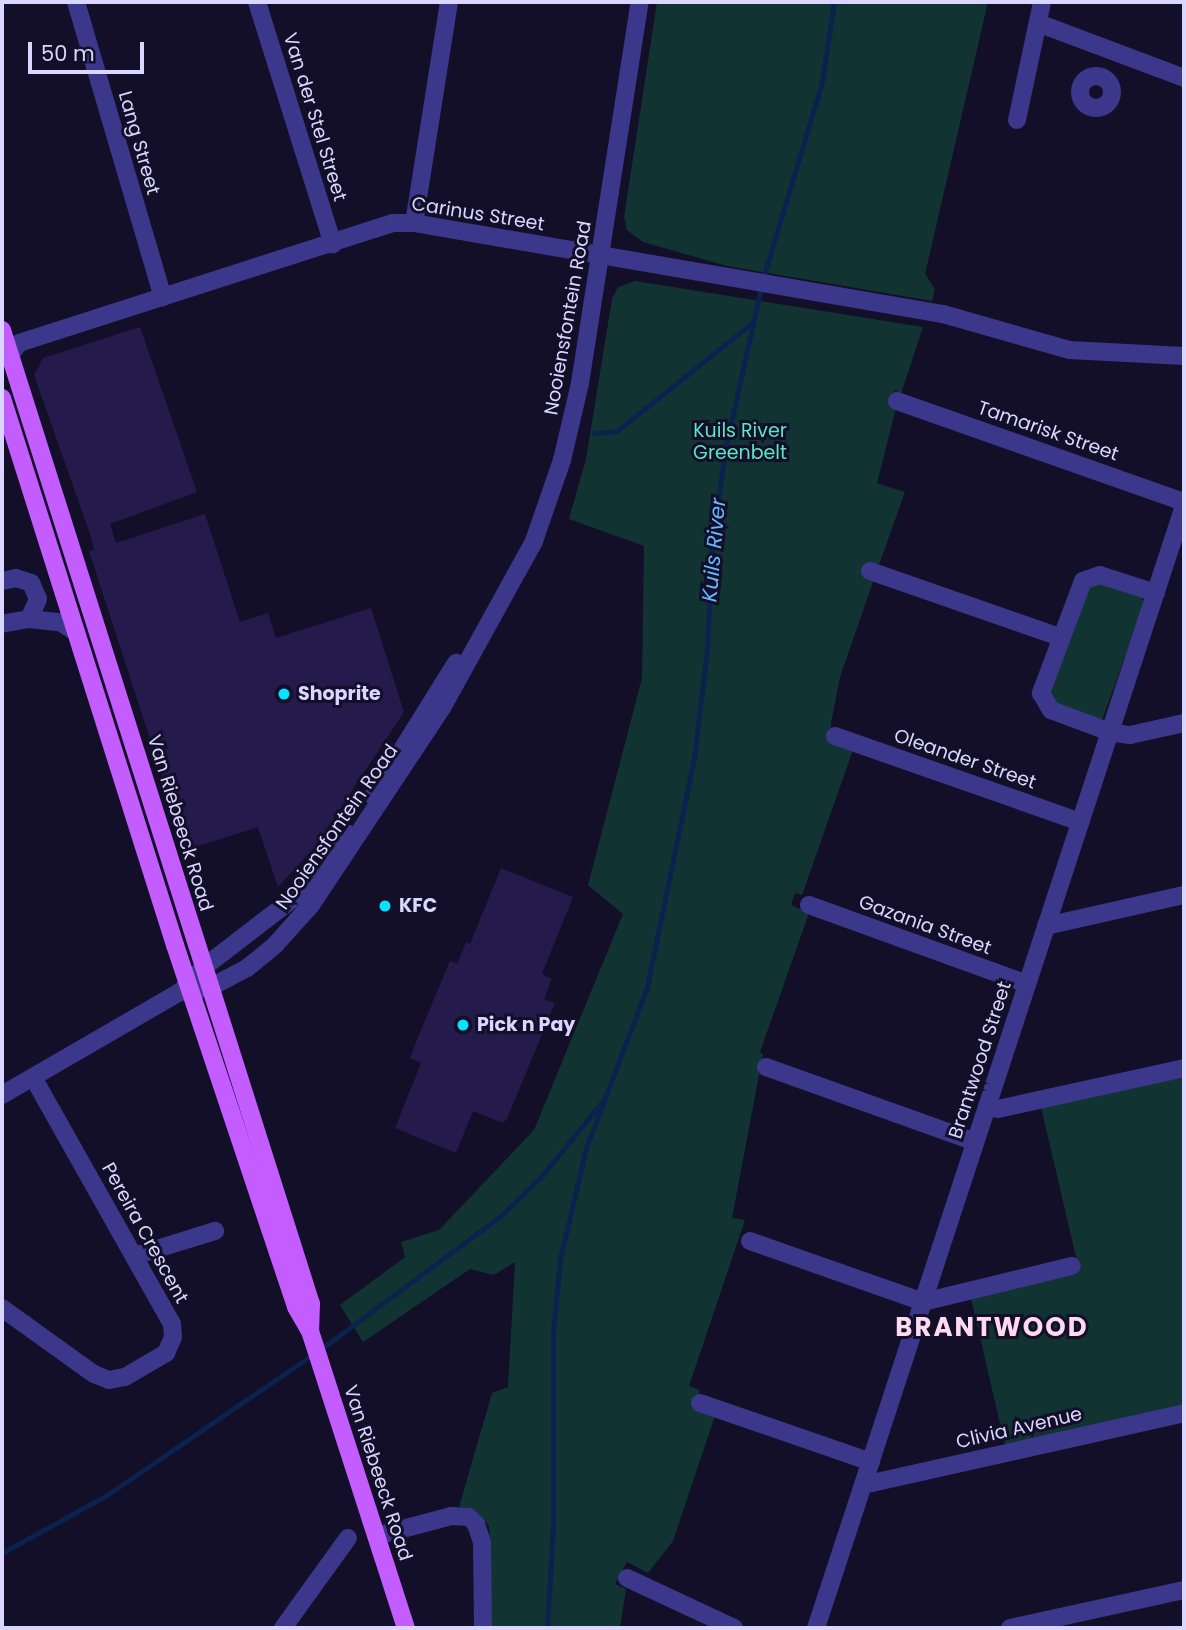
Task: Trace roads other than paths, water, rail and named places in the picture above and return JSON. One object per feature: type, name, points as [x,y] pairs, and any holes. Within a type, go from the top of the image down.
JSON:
[{"type":"main road","name":"Van Riebeeck Road","points":[[6,343],[311,1304],[310,1331]]},
{"type":"main road","name":"Van Riebeeck Road","points":[[2,398],[186,989],[296,1307],[310,1331],[406,1628]]},
{"type":"street","name":"Lang Street","points":[[76,2],[163,297]]},
{"type":"street","name":"Van der Stel Street","points":[[257,2],[333,244]]},
{"type":"street","points":[[414,223],[450,2]]},
{"type":"street","name":"Nooiensfontein Road","points":[[186,989],[211,987],[247,968],[275,945],[317,897],[442,708],[524,562],[552,494],[580,383],[640,2]]},
{"type":"street","points":[[1017,120],[1042,2]]},
{"type":"street","points":[[1038,23],[1184,78]]},
{"type":"street","points":[[1102,76],[1113,52]]},
{"type":"street","name":"Carinus Street","points":[[6,343],[163,297],[393,223],[414,223],[975,321],[1069,350],[1184,356]]},
{"type":"street","name":"Carinus Street","points":[[1147,355],[1184,364]]},
{"type":"street","name":"Tamarisk Street","points":[[897,401],[1184,504]]},
{"type":"street","name":"Brantwood Street","points":[[816,1628],[1156,593],[1177,551],[1184,504]]},
{"type":"street","points":[[870,571],[1059,637]]},
{"type":"street","points":[[1156,593],[1107,576],[1087,578],[1077,590],[1059,637],[1041,687],[1043,699],[1057,713],[1110,732],[1130,735],[1184,723]]},
{"type":"street","points":[[2,581],[24,579],[36,589],[38,599],[29,618]]},
{"type":"street","points":[[2,624],[29,618],[60,622],[76,632]]},
{"type":"street","name":"Nooiensfontein Road","points":[[186,989],[204,967],[275,914],[318,872],[360,817],[457,662],[486,626]]},
{"type":"street","name":"Oleander Street","points":[[835,736],[1080,822]]},
{"type":"street","points":[[1046,926],[1184,895]]},
{"type":"street","name":"Gazania Street","points":[[809,905],[1027,984]]},
{"type":"street","points":[[2,1094],[186,989]]},
{"type":"street","points":[[766,1067],[975,1142]]},
{"type":"street","points":[[987,1106],[998,1109],[1184,1068]]},
{"type":"street","name":"Pereira Crescent","points":[[2,1308],[94,1374],[109,1380],[125,1377],[166,1353],[173,1337],[172,1324],[33,1077]]},
{"type":"street","points":[[134,1256],[215,1231]]},
{"type":"street","points":[[750,1241],[923,1302],[1072,1266]]},
{"type":"street","points":[[700,1403],[871,1462]]},
{"type":"street","name":"Clivia Avenue","points":[[863,1485],[1184,1413]]},
{"type":"street","points":[[376,1536],[460,1516],[476,1524],[482,1543],[483,1628]]},
{"type":"street","points":[[283,1628],[348,1538]]},
{"type":"street","points":[[627,1578],[734,1628]]},
{"type":"street","points":[[1010,1628],[1184,1590]]},
{"type":"waterway","name":"Kuils River","points":[[763,278],[822,82],[834,2]]},
{"type":"waterway","name":"Kuils River","points":[[547,1628],[553,1526],[553,1331],[560,1259],[586,1148],[647,987],[694,758],[707,650],[712,544],[725,450],[761,287]]},
{"type":"waterway","points":[[594,433],[617,431],[753,322]]},
{"type":"waterway","points":[[321,1349],[502,1215],[542,1176],[602,1102]]},
{"type":"waterway","points":[[2,1553],[107,1495],[314,1354]]},
{"type":"place","name":"Shoprite","points":[[284,694]]},
{"type":"place","name":"KFC","points":[[385,906]]},
{"type":"place","name":"Pick n Pay","points":[[463,1025]]},
{"type":"district","name":"BRANTWOOD","points":[[992,1328]]},
{"type":"park label","name":"Kuils River Greenbelt","points":[[740,442]]}]
